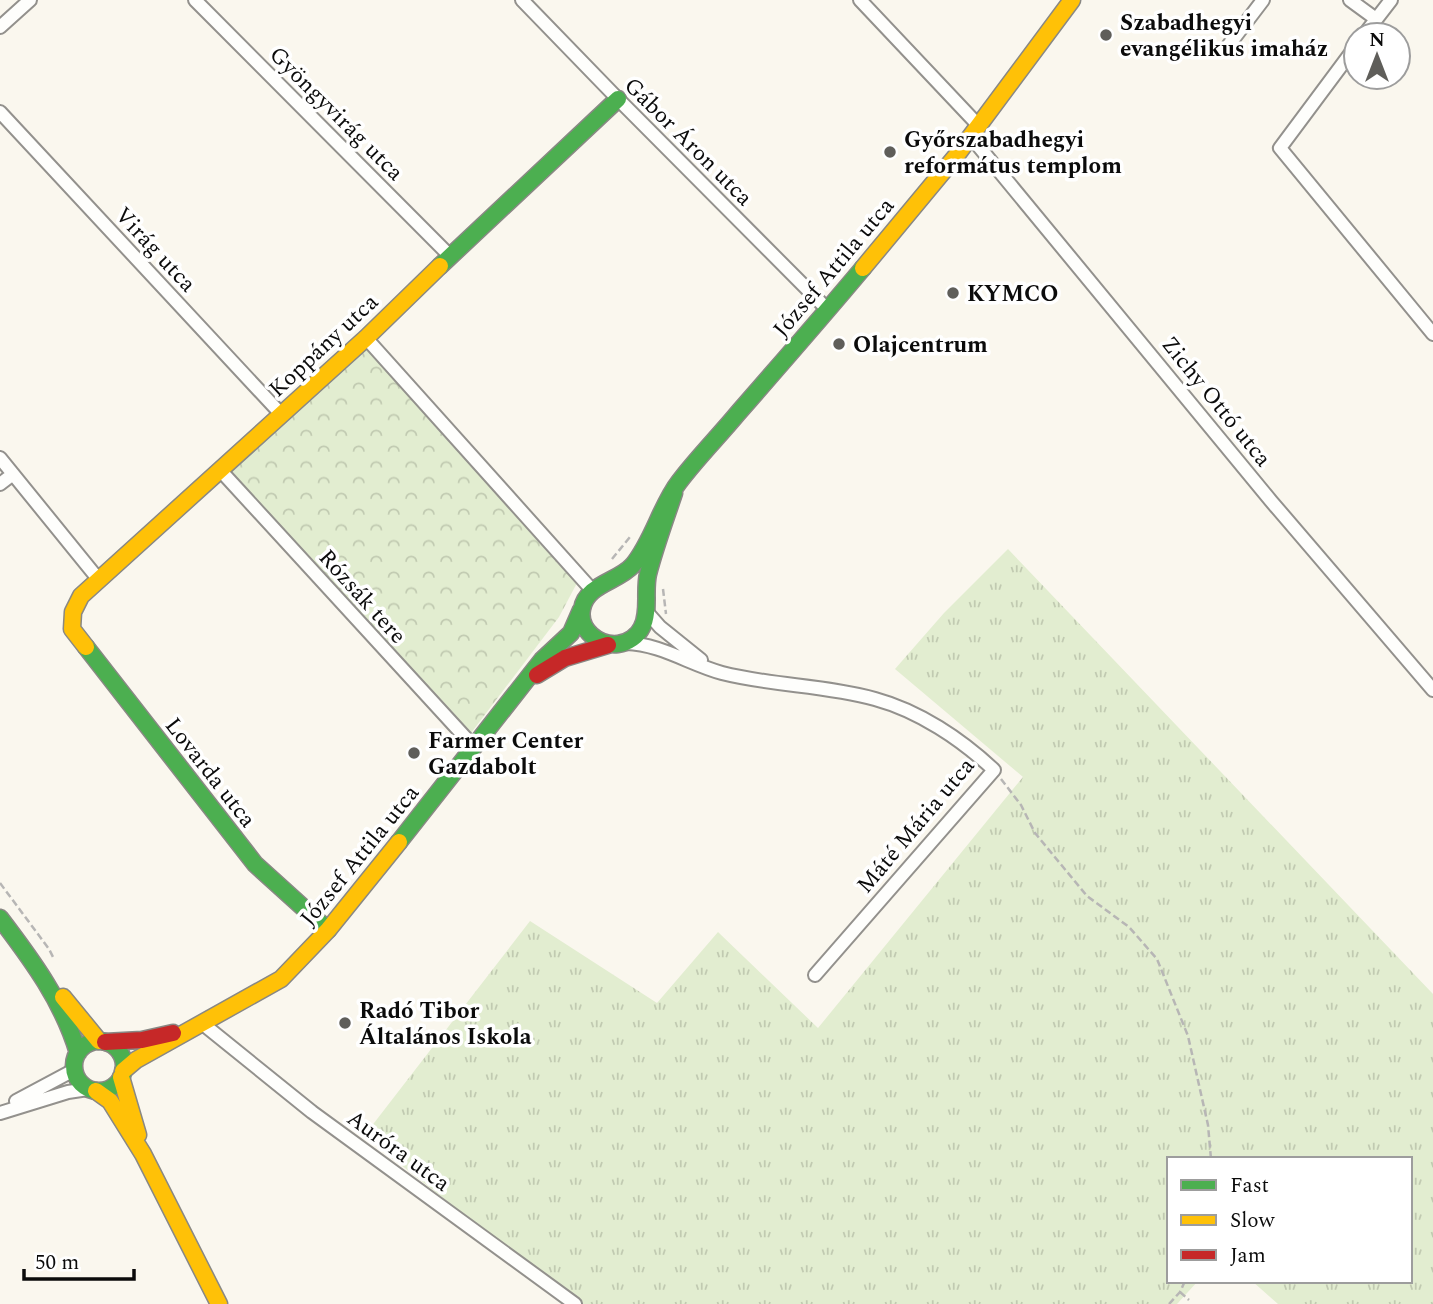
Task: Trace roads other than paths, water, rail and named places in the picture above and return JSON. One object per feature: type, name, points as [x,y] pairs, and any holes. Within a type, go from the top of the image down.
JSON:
[{"type":"street","points":[[0,27],[30,0]]},
{"type":"street","name":"Gyöngyvirág utca","points":[[195,0],[450,256]]},
{"type":"street","name":"Gábor Áron utca","points":[[522,0],[828,310]]},
{"type":"street","name":"Zichy Ottó utca","points":[[860,0],[975,132],[1271,501],[1433,690]]},
{"type":"street","name":"József Attila utca","points":[[625,643],[641,630],[648,575],[677,484],[828,310],[975,132],[1072,0]]},
{"type":"street","points":[[1228,46],[1263,0]]},
{"type":"street","points":[[1350,0],[1376,19],[1391,0]]},
{"type":"street","points":[[1342,65],[1280,148],[1433,334]]},
{"type":"street","name":"Koppány utca","points":[[72,629],[72,611],[75,604],[99,580],[366,338],[618,99]]},
{"type":"street","name":"Virág utca","points":[[0,112],[281,414]]},
{"type":"street","points":[[366,338],[598,587],[613,582],[630,586],[645,607]]},
{"type":"street","points":[[0,458],[99,580]]},
{"type":"street","name":"Rózsák tere","points":[[221,471],[475,748]]},
{"type":"street","points":[[0,484],[13,474]]},
{"type":"street","name":"József Attila utca","points":[[122,1074],[136,1060],[281,979],[328,930],[475,748],[542,660],[571,633],[582,607],[598,587],[626,572],[640,555],[674,493]]},
{"type":"street","points":[[582,607],[584,625],[589,634],[608,645]]},
{"type":"street","name":"Máté Mária utca","points":[[645,607],[660,626],[718,672]]},
{"type":"street","name":"Lovarda utca","points":[[72,629],[255,864],[328,930]]},
{"type":"street","points":[[523,686],[546,668],[565,658],[608,645],[625,643]]},
{"type":"street","name":"Máté Mária utca","points":[[625,643],[649,645],[718,672],[877,699],[926,720],[970,747],[994,770],[815,975]]},
{"type":"street","points":[[0,918],[43,977],[65,1019],[78,1053]]},
{"type":"street","points":[[43,977],[102,1042]]},
{"type":"street","name":"József Attila utca","points":[[102,1042],[142,1040],[203,1024]]},
{"type":"street","name":"Auróra utca","points":[[203,1024],[312,1112],[575,1304]]},
{"type":"street","points":[[143,1154],[122,1074],[121,1056],[112,1045],[102,1042],[85,1045],[78,1053],[74,1070],[78,1079],[110,1101],[143,1154],[219,1304]]},
{"type":"street","points":[[0,1111],[74,1070]]},
{"type":"street","points":[[0,1111],[64,1093],[111,1088],[122,1074]]},
{"type":"place","name":"Szabadhegyi evangélikus imaház","points":[[1106,35]]},
{"type":"place","name":"Győrszabadhegyi református templom","points":[[890,152]]},
{"type":"place","name":"KYMCO","points":[[953,293]]},
{"type":"place","name":"Olajcentrum","points":[[839,344]]},
{"type":"place","name":"Farmer Center Gazdabolt","points":[[414,753]]},
{"type":"place","name":"Radó Tibor Általános Iskola","points":[[345,1023]]}]
